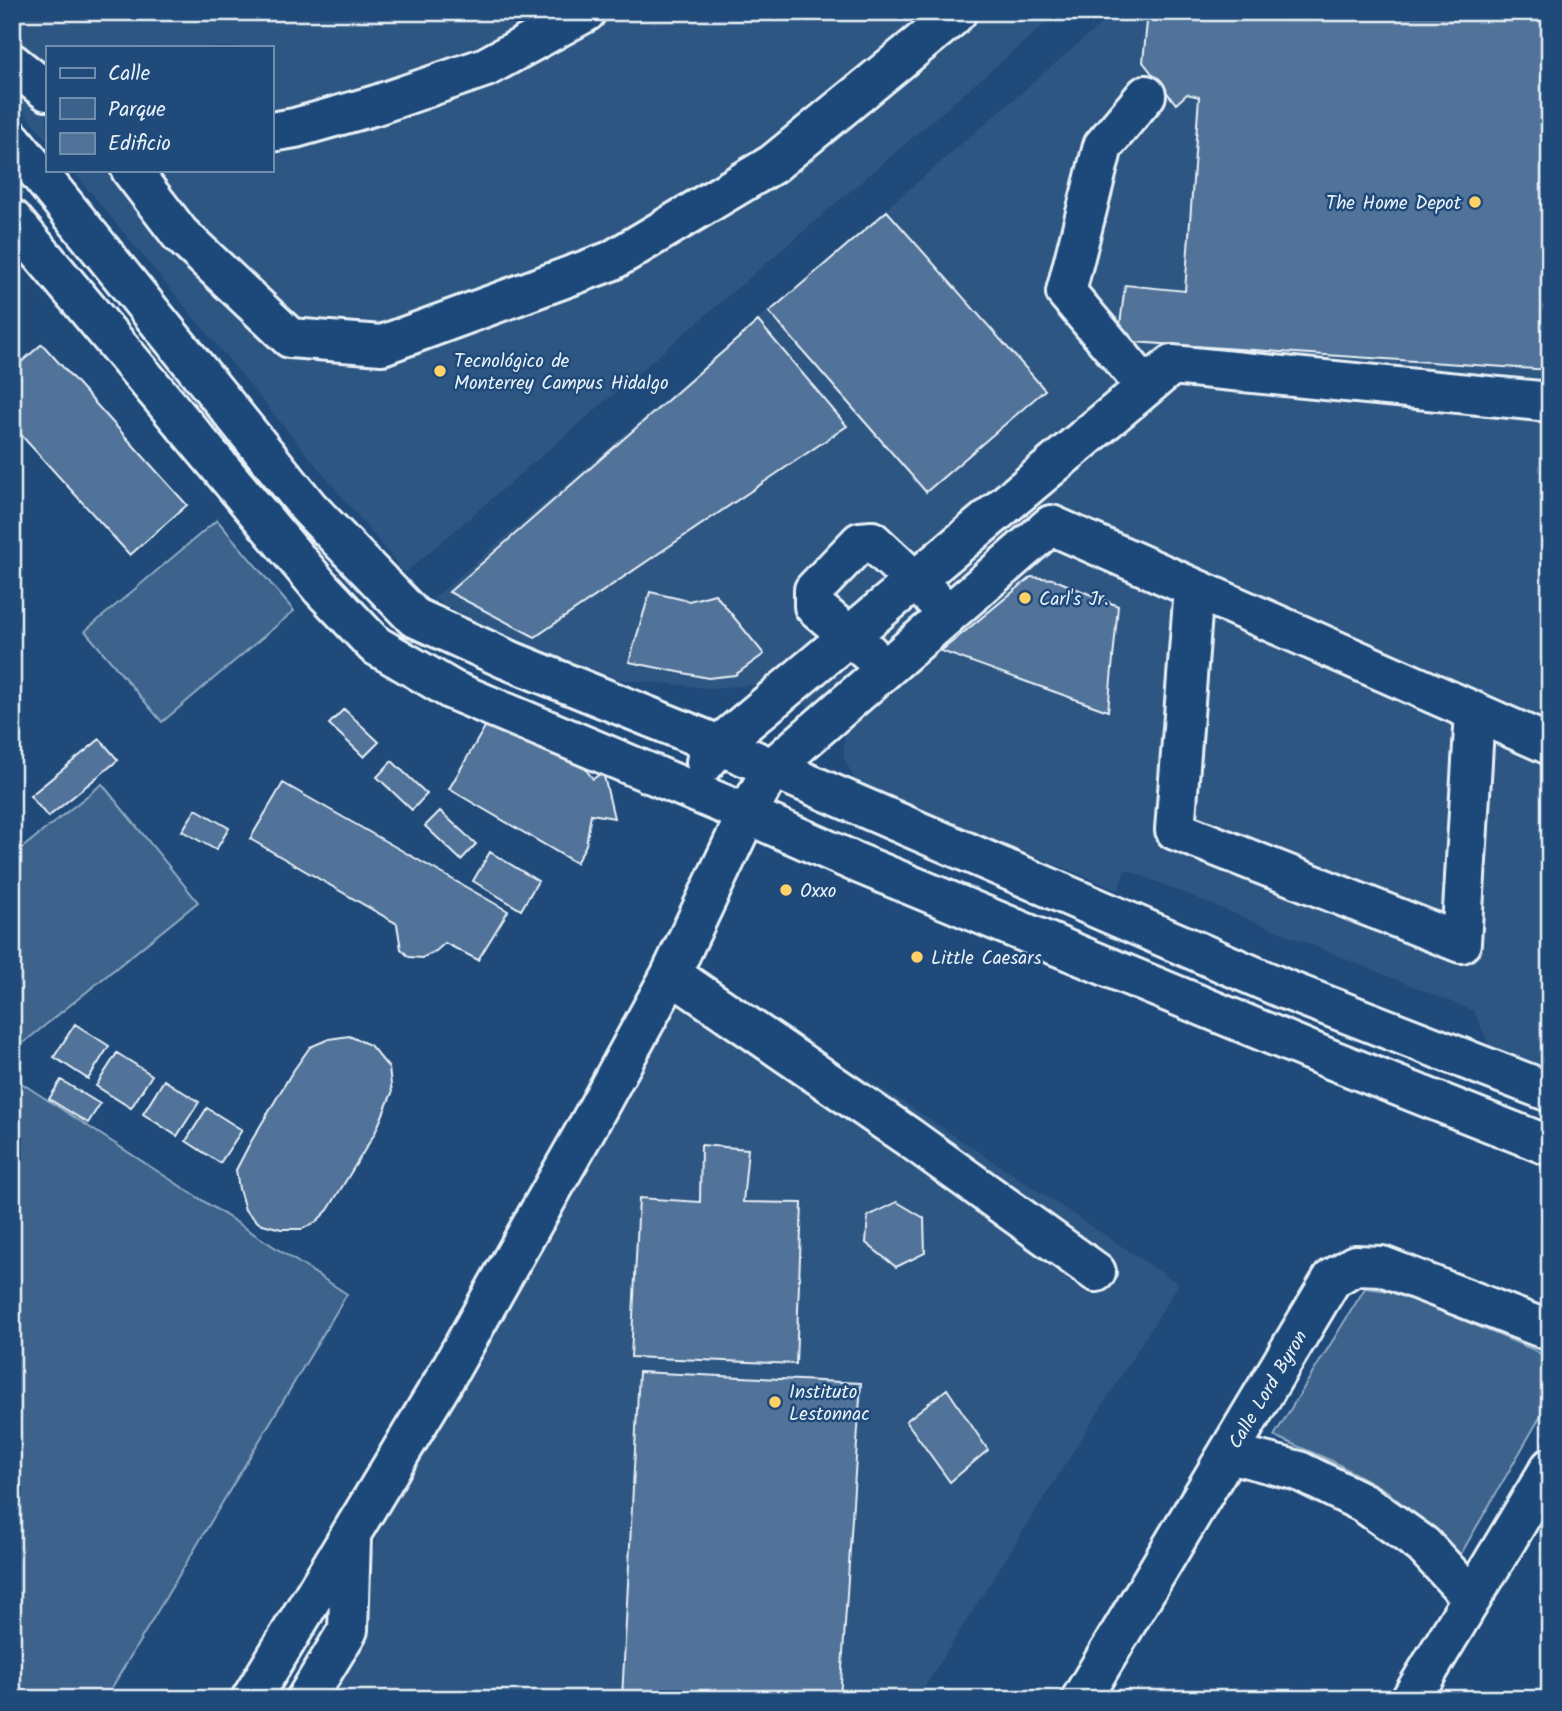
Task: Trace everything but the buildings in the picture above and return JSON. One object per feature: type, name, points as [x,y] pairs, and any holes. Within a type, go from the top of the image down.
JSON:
[{"type":"street","points":[[273,132],[376,105],[486,66],[586,12]]},
{"type":"street","points":[[133,172],[180,234],[290,338],[382,345],[611,261],[773,164],[957,12]]},
{"type":"street","points":[[12,63],[46,89]]},
{"type":"street","points":[[1146,95],[1103,146],[1066,292],[1146,387]]},
{"type":"street","points":[[12,140],[309,509],[414,617],[506,659],[719,745],[1283,989],[1550,1092]]},
{"type":"street","points":[[12,219],[321,588],[375,645],[452,690],[855,862],[1550,1146]]},
{"type":"street","points":[[685,788],[719,745],[1172,365],[1550,402]]},
{"type":"street","points":[[1010,502],[1051,525],[1550,745]]},
{"type":"street","points":[[251,1699],[443,1382],[671,974],[747,814],[772,768],[1051,525]]},
{"type":"street","points":[[887,668],[814,606],[814,590],[860,542],[872,541],[950,613]]},
{"type":"street","points":[[1194,588],[1175,830],[1461,943],[1475,712]]},
{"type":"street","points":[[663,723],[765,707]]},
{"type":"street","points":[[671,974],[910,1138],[1096,1272]]},
{"type":"street","name":"Calle Lord Byron","points":[[1081,1699],[1332,1279],[1355,1265],[1382,1266],[1550,1331]]},
{"type":"street","points":[[1229,1453],[1299,1471],[1364,1503],[1423,1545],[1472,1598]]},
{"type":"street","points":[[1411,1699],[1550,1468]]},
{"type":"street","points":[[306,1699],[348,1630],[351,1534]]},
{"type":"shaded area","name":"Tecnológico de Monterrey Campus Hidalgo","points":[[12,12],[1059,12],[405,573],[74,172],[273,172],[273,46],[46,46],[46,139],[12,97]]},
{"type":"shaded area","points":[[1115,12],[1550,12],[1550,1069],[1489,1045],[1474,1011],[1125,869],[1119,890],[857,785],[844,758],[844,728],[771,684],[709,688],[618,679],[528,647],[433,599]]},
{"type":"shaded area","name":"Instituto Lestonnac","points":[[680,966],[905,1103],[1179,1284],[917,1699],[326,1699],[383,1520]]},
{"type":"green space","points":[[217,520],[294,611],[162,722],[85,631]]},
{"type":"green space","points":[[102,784],[198,902],[12,1052],[12,856]]},
{"type":"green space","points":[[12,1077],[347,1294],[105,1699],[12,1699]]},
{"type":"green space","points":[[1365,1288],[1389,1291],[1434,1308],[1532,1349],[1550,1361],[1550,1400],[1458,1559],[1428,1527],[1387,1491],[1332,1461],[1274,1436]]},
{"type":"place","name":"The Home Depot","points":[[1475,202]]},
{"type":"place","name":"Tecnológico de Monterrey Campus Hidalgo","points":[[440,371]]},
{"type":"place","name":"Carl's Jr.","points":[[1025,598]]},
{"type":"place","name":"Oxxo","points":[[786,890]]},
{"type":"place","name":"Little Caesars","points":[[917,957]]},
{"type":"place","name":"Instituto Lestonnac","points":[[775,1402]]}]
